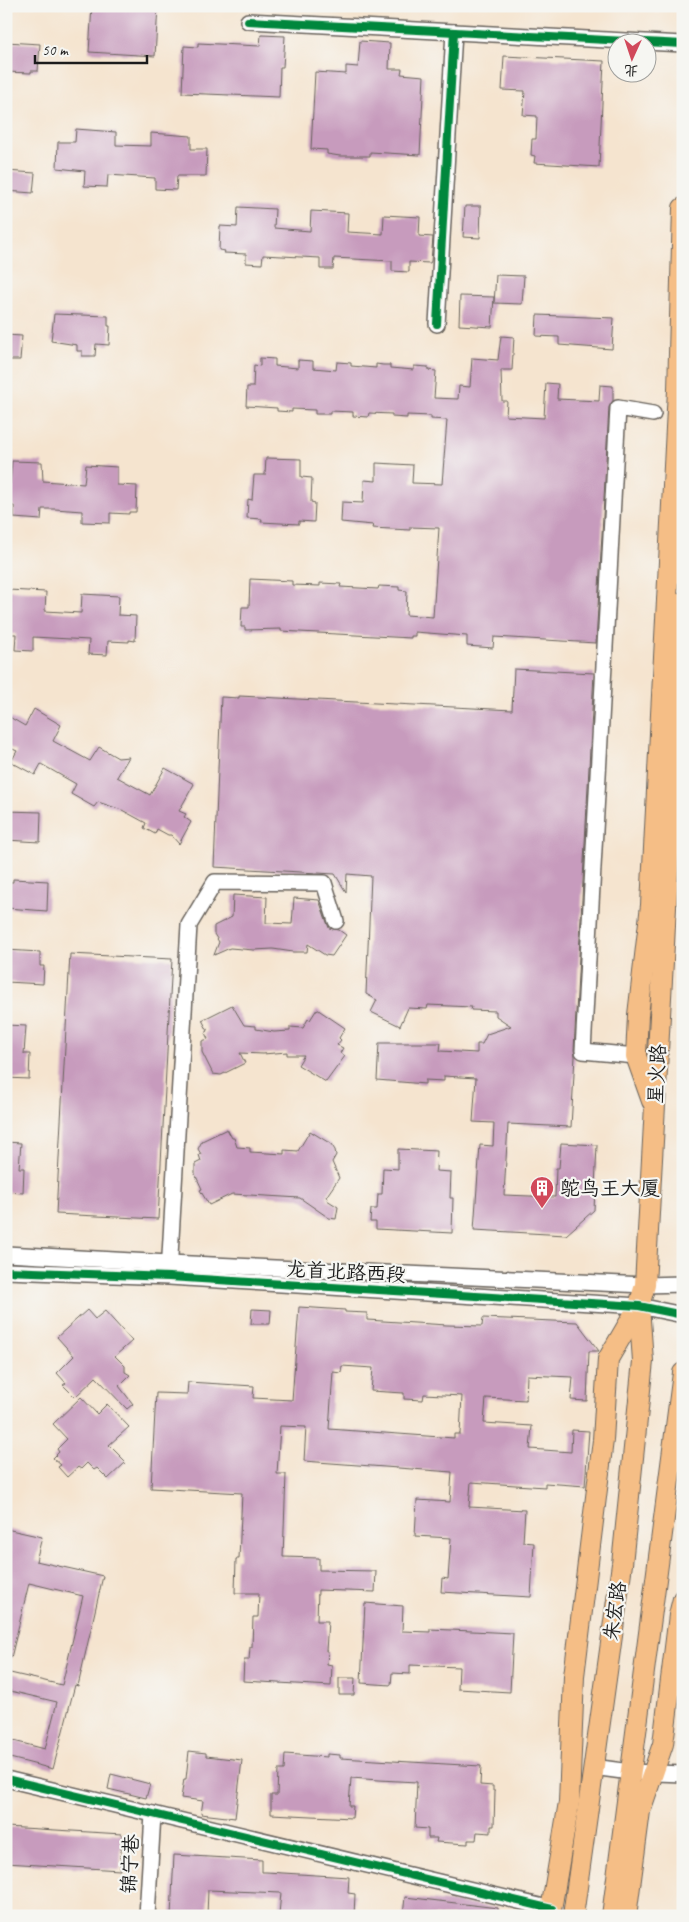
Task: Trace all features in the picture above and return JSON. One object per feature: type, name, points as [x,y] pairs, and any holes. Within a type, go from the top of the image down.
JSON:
[{"type":"main road","points":[[655,1109],[636,1056],[638,1015],[651,905],[681,353],[679,303],[683,208]]},
{"type":"main road","name":"星火路","points":[[639,1306],[645,1285],[683,602]]},
{"type":"main road","points":[[551,1912],[569,1802],[574,1676],[602,1457],[608,1359],[639,1306]]},
{"type":"main road","name":"朱宏路","points":[[573,1916],[622,1564],[643,1361],[639,1306]]},
{"type":"main road","name":"朱宏路","points":[[612,1916],[683,1373]]},
{"type":"main road","points":[[626,1916],[640,1811],[663,1744],[679,1615],[683,1599]]},
{"type":"main road","points":[[571,1748],[585,1827]]},
{"type":"street","points":[[248,22],[683,44]]},
{"type":"street","points":[[437,324],[454,32]]},
{"type":"street","points":[[636,1056],[584,1051],[618,408],[653,414]]},
{"type":"street","points":[[169,1270],[189,926],[215,882],[324,882],[336,921]]},
{"type":"street","name":"龙首北路西段","points":[[6,1254],[169,1270],[639,1306],[683,1315]]},
{"type":"street","name":"龙首北路西段","points":[[6,1271],[169,1270],[645,1285],[683,1284]]},
{"type":"street","points":[[593,1767],[630,1772],[683,1774]]},
{"type":"street","points":[[6,1779],[551,1912]]},
{"type":"street","name":"锦宁巷","points":[[147,1916],[153,1814]]},
{"type":"building","points":[[92,6],[158,6],[155,56],[89,52]]},
{"type":"building","points":[[261,35],[285,36],[283,67],[280,67],[279,97],[182,93],[184,46],[198,47],[198,43],[260,46]]},
{"type":"building","points":[[360,41],[390,43],[389,69],[402,69],[401,74],[424,76],[420,155],[370,152],[370,156],[340,156],[327,154],[327,150],[311,149],[315,72],[346,74],[346,66],[358,67]]},
{"type":"building","points":[[6,42],[40,44],[38,71],[31,71],[31,73],[6,72]]},
{"type":"building","points":[[504,56],[604,61],[599,167],[534,163],[535,156],[531,155],[532,139],[536,139],[537,116],[523,115],[525,91],[502,90]]},
{"type":"building","points":[[76,129],[116,132],[116,145],[151,146],[151,133],[191,136],[191,149],[207,149],[206,176],[177,176],[176,190],[155,189],[155,178],[108,175],[107,187],[84,186],[85,171],[57,168],[58,142],[75,142]]},
{"type":"building","points":[[6,171],[35,173],[33,193],[6,191]]},
{"type":"building","points":[[465,206],[481,206],[480,238],[463,237]]},
{"type":"building","points":[[238,207],[275,209],[274,228],[310,231],[311,211],[348,213],[347,232],[383,234],[384,215],[420,217],[419,236],[433,237],[431,261],[430,263],[409,262],[409,272],[392,271],[392,261],[334,258],[333,269],[320,269],[320,258],[263,255],[262,264],[246,263],[246,254],[224,253],[225,251],[219,250],[220,226],[237,227]]},
{"type":"building","points":[[496,275],[524,276],[522,304],[494,303]]},
{"type":"building","points":[[460,296],[494,297],[492,327],[459,325]]},
{"type":"building","points":[[54,314],[108,316],[108,326],[110,326],[109,345],[96,344],[95,356],[82,356],[82,351],[77,351],[77,345],[51,341]]},
{"type":"building","points":[[537,315],[614,318],[612,349],[559,345],[559,337],[536,336]]},
{"type":"building","points":[[6,335],[22,336],[20,360],[6,360]]},
{"type":"building","points":[[501,336],[514,337],[512,370],[501,370],[502,401],[507,401],[506,416],[544,418],[546,383],[558,384],[557,399],[599,401],[600,385],[613,386],[613,401],[609,407],[596,643],[494,637],[493,648],[467,646],[467,636],[415,632],[415,636],[411,636],[411,638],[281,631],[281,629],[245,630],[245,627],[241,627],[242,607],[249,607],[250,579],[292,581],[292,585],[320,586],[320,583],[341,584],[340,587],[378,589],[379,586],[399,587],[399,590],[407,591],[406,615],[433,617],[439,528],[410,527],[410,530],[372,528],[373,525],[341,522],[342,502],[363,503],[364,480],[376,481],[376,463],[413,465],[412,483],[442,484],[447,420],[431,419],[431,416],[407,415],[407,418],[392,417],[392,414],[369,413],[368,417],[353,416],[353,412],[330,411],[330,414],[315,414],[315,410],[292,409],[292,412],[277,411],[277,408],[246,406],[247,387],[253,387],[254,365],[260,366],[260,358],[275,359],[275,366],[298,368],[298,360],[313,361],[313,368],[336,370],[337,362],[351,363],[351,366],[376,368],[376,364],[390,365],[390,368],[414,370],[414,366],[428,367],[428,370],[436,371],[434,398],[458,399],[459,386],[470,387],[472,358],[498,360]]},
{"type":"building","points":[[266,458],[301,459],[301,477],[312,478],[311,502],[315,503],[314,522],[299,521],[299,524],[261,522],[262,519],[247,518],[248,499],[252,500],[254,475],[265,475]]},
{"type":"building","points":[[12,461],[42,462],[43,481],[84,484],[86,465],[117,467],[117,485],[137,486],[136,512],[129,512],[129,514],[110,513],[110,523],[82,522],[82,511],[55,509],[42,509],[41,520],[14,518],[14,506],[6,506],[6,484],[10,484]]},
{"type":"building","points":[[8,590],[46,592],[45,611],[81,613],[82,594],[119,596],[118,615],[136,616],[135,641],[108,641],[107,655],[88,654],[89,640],[33,637],[33,651],[15,650],[16,634],[6,634]]},
{"type":"building","points":[[514,669],[594,673],[571,1127],[508,1124],[504,1195],[555,1197],[556,1168],[559,1168],[561,1143],[597,1145],[594,1210],[566,1235],[474,1230],[480,1145],[493,1146],[494,1123],[473,1122],[476,1078],[444,1076],[444,1081],[425,1080],[425,1084],[377,1080],[379,1043],[441,1043],[440,1051],[477,1053],[477,1044],[482,1044],[487,1034],[511,1026],[496,1016],[496,1011],[471,1010],[472,1007],[428,1005],[427,1009],[408,1008],[400,1026],[371,1012],[377,1000],[366,994],[371,876],[347,874],[346,892],[335,874],[214,867],[221,697],[239,698],[239,696],[512,710]]},
{"type":"building","points":[[34,709],[61,725],[53,741],[90,761],[99,747],[118,758],[129,757],[117,777],[150,795],[165,768],[194,784],[179,811],[186,814],[184,817],[191,822],[179,844],[171,835],[157,829],[155,834],[144,828],[146,823],[122,810],[98,802],[94,807],[71,794],[76,784],[41,764],[35,775],[11,762],[17,751],[6,746],[6,715],[25,726]]},
{"type":"building","points":[[6,811],[41,812],[40,842],[6,840]]},
{"type":"building","points":[[13,879],[48,881],[47,911],[6,908],[6,882],[13,882]]},
{"type":"building","points":[[233,895],[267,897],[266,923],[292,924],[294,898],[319,900],[329,928],[339,930],[346,935],[332,956],[325,955],[308,944],[307,952],[230,948],[214,955],[219,942],[214,934],[214,926],[232,917]]},
{"type":"building","points":[[6,950],[40,952],[40,966],[44,966],[43,984],[6,982]]},
{"type":"building","points":[[70,954],[172,959],[158,1219],[56,1214]]},
{"type":"building","points":[[232,1005],[244,1025],[256,1026],[256,1029],[274,1032],[290,1031],[290,1027],[303,1028],[317,1009],[345,1028],[337,1045],[343,1048],[340,1053],[345,1056],[326,1082],[298,1065],[304,1055],[287,1055],[287,1052],[240,1053],[245,1063],[221,1075],[213,1074],[202,1052],[202,1041],[208,1039],[205,1033],[208,1031],[202,1020]]},
{"type":"building","points":[[6,1025],[26,1026],[24,1054],[30,1054],[29,1079],[6,1078]]},
{"type":"building","points":[[227,1129],[232,1138],[234,1138],[237,1147],[250,1148],[250,1152],[284,1154],[284,1150],[298,1151],[310,1131],[331,1144],[336,1155],[332,1162],[339,1178],[326,1197],[328,1198],[327,1200],[338,1207],[336,1219],[329,1218],[300,1198],[232,1194],[209,1205],[200,1190],[202,1189],[195,1174],[195,1164],[201,1161],[199,1155],[201,1154],[198,1149],[202,1141]]},
{"type":"building","points":[[6,1142],[21,1143],[19,1168],[24,1168],[23,1193],[6,1192]]},
{"type":"building","points":[[398,1149],[437,1151],[436,1171],[451,1172],[450,1198],[453,1198],[452,1233],[376,1229],[376,1222],[370,1222],[371,1209],[377,1209],[378,1194],[382,1194],[383,1168],[398,1169]]},
{"type":"building","points":[[299,1307],[367,1313],[367,1320],[447,1325],[482,1326],[483,1318],[577,1322],[599,1351],[589,1351],[587,1401],[571,1400],[573,1377],[527,1375],[526,1400],[486,1398],[484,1423],[532,1426],[530,1449],[571,1452],[572,1430],[589,1431],[585,1486],[545,1483],[545,1487],[471,1482],[469,1507],[525,1510],[523,1542],[534,1543],[531,1597],[441,1592],[442,1578],[448,1579],[451,1538],[415,1536],[417,1500],[450,1502],[452,1472],[304,1461],[306,1427],[280,1426],[277,1474],[286,1474],[283,1557],[319,1558],[319,1570],[376,1571],[375,1592],[318,1590],[317,1621],[328,1621],[326,1651],[328,1651],[327,1664],[332,1665],[331,1686],[243,1681],[244,1660],[249,1660],[250,1647],[252,1647],[253,1617],[258,1617],[259,1593],[235,1593],[236,1559],[239,1559],[242,1493],[151,1488],[156,1393],[187,1394],[188,1382],[254,1386],[253,1398],[292,1400]],"holes":[[[342,1366],[373,1368],[371,1391],[404,1393],[404,1399],[423,1400],[424,1394],[462,1396],[460,1434],[454,1434],[454,1438],[329,1429],[333,1372],[341,1373]]]},
{"type":"building","points":[[252,1309],[271,1310],[270,1324],[251,1324]]},
{"type":"building","points":[[87,1310],[95,1319],[105,1311],[132,1341],[115,1356],[125,1366],[125,1372],[130,1375],[119,1386],[133,1404],[127,1409],[96,1377],[75,1397],[63,1385],[66,1383],[57,1373],[74,1356],[57,1337]]},
{"type":"building","points":[[81,1397],[97,1414],[107,1404],[129,1427],[109,1445],[126,1462],[108,1479],[97,1468],[94,1470],[87,1463],[81,1469],[78,1467],[67,1477],[58,1467],[61,1465],[53,1458],[59,1452],[57,1449],[67,1439],[53,1424]]},
{"type":"building","points":[[6,1529],[42,1537],[36,1561],[103,1576],[78,1686],[75,1685],[53,1769],[6,1757],[6,1739],[45,1749],[57,1702],[6,1690],[6,1672],[62,1685],[83,1596],[29,1583],[11,1658],[6,1657]]},
{"type":"building","points":[[365,1603],[403,1606],[402,1631],[430,1632],[430,1629],[513,1633],[510,1692],[458,1689],[459,1667],[410,1665],[410,1674],[392,1673],[391,1685],[361,1683]]},
{"type":"building","points":[[339,1678],[355,1678],[354,1695],[339,1695]]},
{"type":"building","points":[[189,1751],[206,1753],[206,1756],[242,1760],[235,1818],[201,1814],[203,1801],[181,1798],[184,1779],[186,1779]]},
{"type":"building","points":[[285,1754],[327,1757],[327,1754],[340,1755],[340,1758],[481,1766],[480,1785],[493,1786],[493,1791],[495,1791],[494,1826],[491,1826],[491,1833],[477,1832],[476,1840],[468,1840],[468,1844],[436,1842],[437,1838],[428,1838],[428,1829],[415,1828],[417,1782],[351,1778],[349,1806],[353,1806],[352,1818],[271,1814],[271,1795],[277,1795],[278,1770],[284,1770]]},
{"type":"building","points":[[111,1774],[150,1784],[146,1798],[108,1789]]},
{"type":"building","points":[[6,1827],[122,1834],[120,1870],[6,1863]]},
{"type":"building","points":[[174,1855],[262,1860],[262,1872],[349,1877],[348,1893],[355,1894],[354,1916],[279,1914],[281,1893],[208,1890],[207,1916],[171,1916]]},
{"type":"building","points":[[405,1897],[498,1908],[498,1916],[403,1916]]},
{"type":"cycle path","points":[[248,21],[683,44]]},
{"type":"cycle path","points":[[437,324],[454,32]]},
{"type":"cycle path","points":[[6,1271],[169,1277],[639,1306],[683,1315]]},
{"type":"cycle path","points":[[6,1779],[552,1909]]},
{"type":"place","name":"鸵鸟王大厦","points":[[542,1209]]}]
